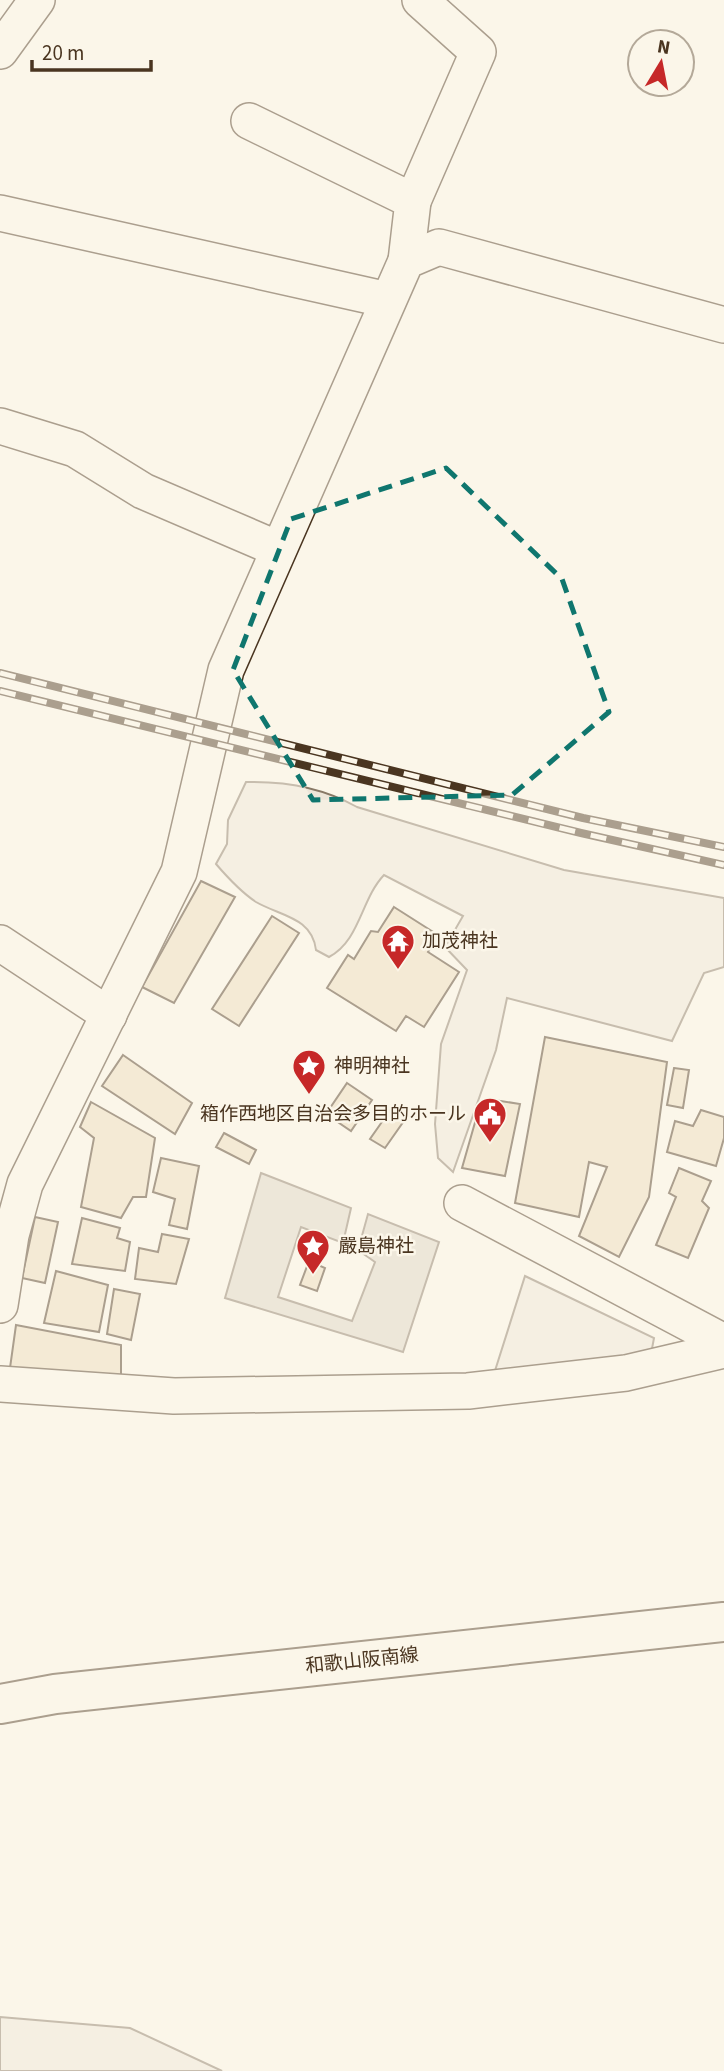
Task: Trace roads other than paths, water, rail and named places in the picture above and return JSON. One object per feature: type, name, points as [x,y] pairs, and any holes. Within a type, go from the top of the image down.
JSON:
[{"type":"main road","name":"和歌山阪南線","points":[[0,1704],[55,1694],[724,1622]]},
{"type":"street","points":[[0,51],[37,0]]},
{"type":"street","points":[[0,1305],[11,1236],[12,1179],[109,1015],[178,872],[226,670],[405,261],[413,201],[478,52],[420,0]]},
{"type":"street","points":[[249,121],[413,201]]},
{"type":"street","points":[[0,213],[388,300]]},
{"type":"street","points":[[405,261],[439,247],[724,325]]},
{"type":"street","points":[[0,426],[75,449],[143,491],[278,549]]},
{"type":"street","points":[[0,943],[109,1015]]},
{"type":"street","points":[[462,1203],[724,1342]]},
{"type":"street","points":[[0,1384],[174,1396],[468,1391],[626,1373],[724,1350]]},
{"type":"railway","points":[[0,673],[583,818],[724,847]]},
{"type":"railway","points":[[0,691],[581,833],[724,865]]},
{"type":"place","name":"加茂神社","points":[[398,971]]},
{"type":"place","name":"神明神社","points":[[309,1096]]},
{"type":"place","name":"箱作西地区自治会多目的ホール","points":[[490,1144]]},
{"type":"place","name":"嚴島神社","points":[[313,1276]]}]
